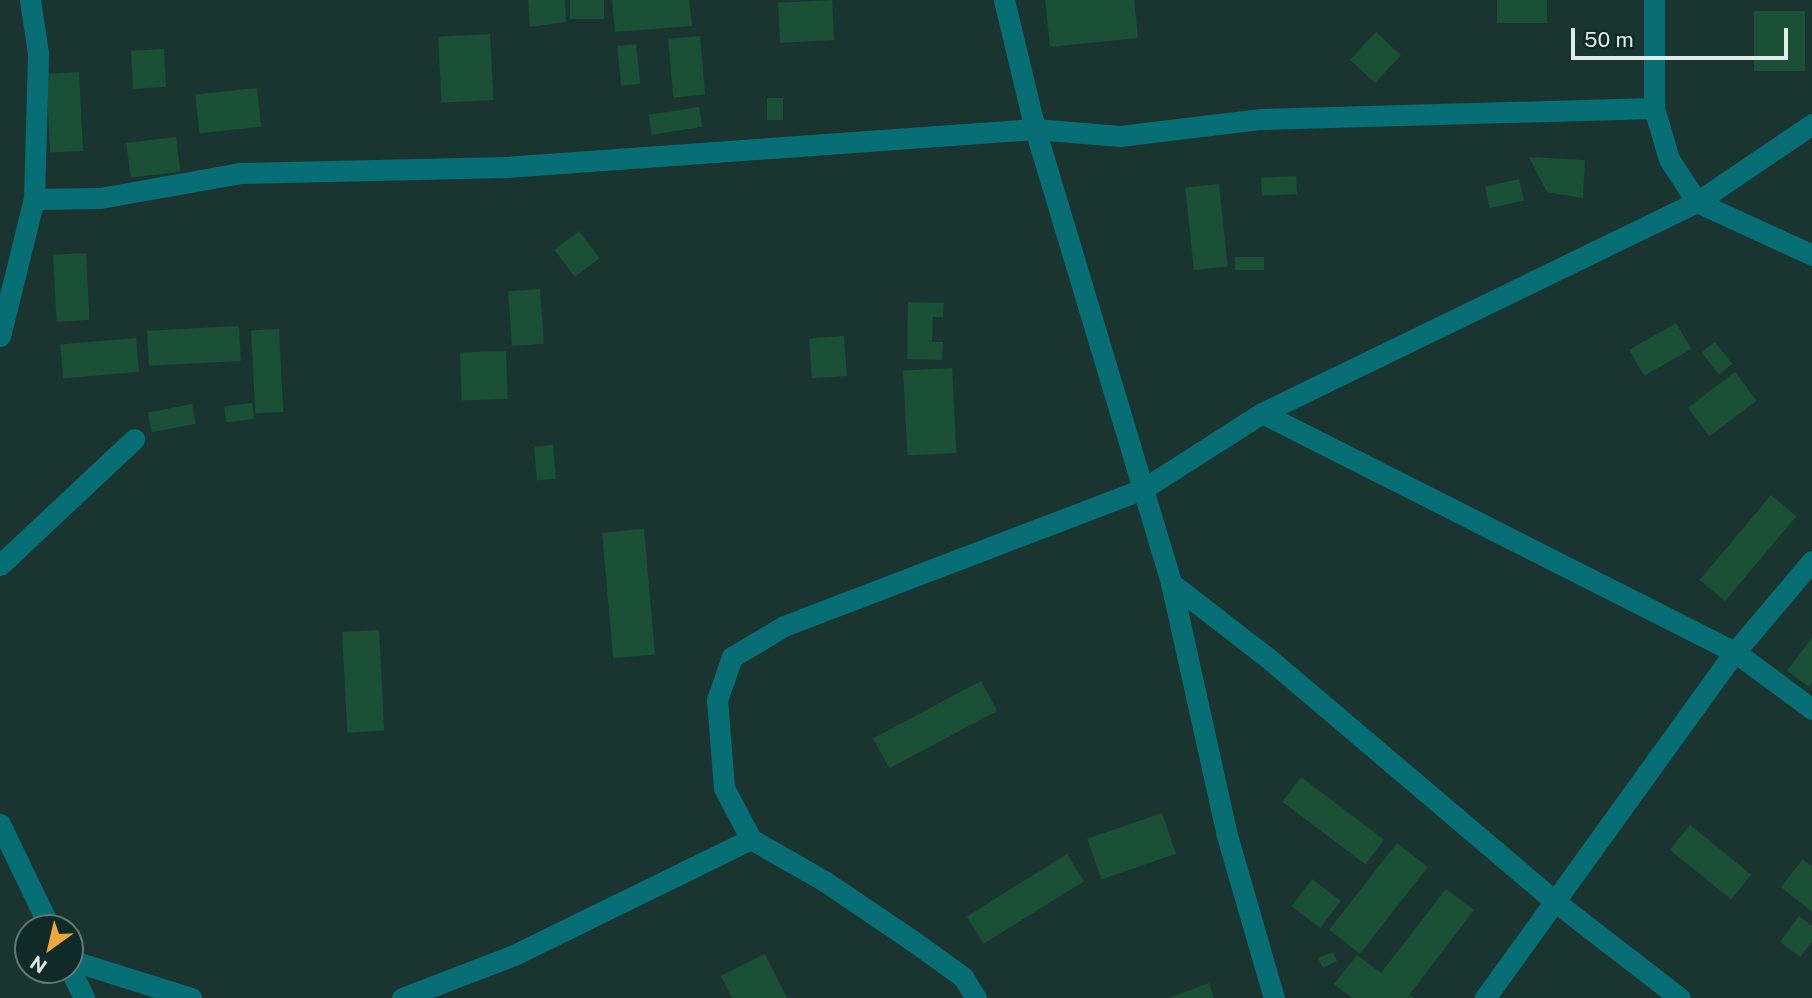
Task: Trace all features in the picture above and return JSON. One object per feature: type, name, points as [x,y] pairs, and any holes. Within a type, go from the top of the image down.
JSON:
[{"type":"street","points":[[0,336],[34,199],[38,53],[30,0]]},
{"type":"street","points":[[1004,0],[1035,129],[1171,583],[1226,832],[1274,998]]},
{"type":"street","points":[[1654,0],[1654,108],[1668,159],[1697,202],[1812,255]]},
{"type":"street","points":[[34,199],[100,198],[240,173],[506,167],[1035,129],[1120,136],[1261,119],[1654,108]]},
{"type":"street","points":[[976,998],[963,976],[826,882],[751,839],[724,788],[717,700],[732,657],[784,626],[1143,489],[1262,413],[1697,202],[1812,124]]},
{"type":"street","points":[[1262,413],[1735,652],[1812,709]]},
{"type":"street","points":[[0,565],[134,439]]},
{"type":"street","points":[[1485,998],[1553,900],[1735,652],[1812,561]]},
{"type":"street","points":[[1171,583],[1268,658],[1553,900],[1680,998]]},
{"type":"street","points":[[0,824],[43,914]]},
{"type":"street","points":[[402,998],[514,955],[751,839]]},
{"type":"street","points":[[84,964],[191,998]]},
{"type":"building","points":[[528,0],[565,0],[566,22],[530,27]]},
{"type":"building","points":[[570,0],[604,0],[604,19],[570,19]]},
{"type":"building","points":[[612,0],[689,0],[692,26],[615,32]]},
{"type":"building","points":[[832,0],[834,40],[780,43],[778,3]]},
{"type":"building","points":[[1045,0],[1134,0],[1138,38],[1050,47]]},
{"type":"building","points":[[1497,0],[1547,0],[1547,23],[1497,23]]},
{"type":"building","points":[[1754,11],[1805,11],[1805,71],[1754,71]]},
{"type":"building","points":[[1376,32],[1401,55],[1375,83],[1350,60]]},
{"type":"building","points":[[490,34],[493,100],[442,103],[438,37]]},
{"type":"building","points":[[700,36],[705,95],[673,98],[668,39]]},
{"type":"building","points":[[636,44],[640,84],[621,86],[617,46]]},
{"type":"building","points":[[164,49],[166,87],[133,89],[131,51]]},
{"type":"building","points":[[79,72],[83,151],[50,153],[46,74]]},
{"type":"building","points":[[257,88],[261,127],[199,133],[195,94]]},
{"type":"building","points":[[767,98],[783,98],[783,120],[767,120]]},
{"type":"building","points":[[699,107],[702,127],[652,135],[649,115]]},
{"type":"building","points":[[176,137],[180,172],[131,178],[126,143]]},
{"type":"building","points":[[1529,157],[1585,160],[1583,198],[1547,192]]},
{"type":"building","points":[[1296,176],[1297,194],[1262,196],[1261,178]]},
{"type":"building","points":[[1519,179],[1524,200],[1490,208],[1485,187]]},
{"type":"building","points":[[1219,184],[1228,267],[1194,270],[1185,188]]},
{"type":"building","points":[[579,231],[599,258],[575,277],[554,250]]},
{"type":"building","points":[[86,253],[90,320],[57,322],[53,255]]},
{"type":"building","points":[[1235,257],[1264,257],[1264,270],[1235,270]]},
{"type":"building","points":[[540,289],[544,344],[512,346],[508,291]]},
{"type":"building","points":[[908,302],[944,303],[943,317],[933,317],[932,342],[943,342],[942,360],[907,359]]},
{"type":"building","points":[[1676,323],[1691,349],[1644,376],[1629,350]]},
{"type":"building","points":[[239,326],[241,361],[149,366],[147,331]]},
{"type":"building","points":[[279,329],[283,412],[255,413],[251,330]]},
{"type":"building","points":[[844,336],[847,376],[812,378],[809,338]]},
{"type":"building","points":[[136,338],[139,372],[63,378],[60,345]]},
{"type":"building","points":[[1715,342],[1732,364],[1719,375],[1702,352]]},
{"type":"building","points":[[506,351],[508,399],[462,401],[460,353]]},
{"type":"building","points":[[952,368],[956,453],[908,455],[903,371]]},
{"type":"building","points":[[1735,372],[1757,401],[1710,436],[1688,408]]},
{"type":"building","points":[[252,403],[254,419],[226,422],[224,406]]},
{"type":"building","points":[[192,404],[196,424],[152,432],[148,413]]},
{"type":"building","points":[[553,445],[556,479],[537,481],[534,447]]},
{"type":"building","points":[[1771,495],[1796,516],[1725,601],[1700,580]]},
{"type":"building","points":[[644,529],[655,655],[613,658],[602,533]]},
{"type":"building","points":[[379,630],[384,731],[347,733],[342,632]]},
{"type":"building","points":[[1812,638],[1812,683],[1809,687],[1787,671]]},
{"type":"building","points":[[981,681],[997,711],[889,768],[873,738]]},
{"type":"building","points":[[1301,777],[1384,840],[1365,864],[1282,802]]},
{"type":"building","points":[[1162,813],[1176,854],[1101,879],[1087,839]]},
{"type":"building","points":[[1690,825],[1751,875],[1731,900],[1670,850]]},
{"type":"building","points":[[1397,843],[1428,867],[1360,954],[1329,930]]},
{"type":"building","points":[[1067,854],[1084,881],[984,944],[967,917]]},
{"type":"building","points":[[1803,859],[1812,866],[1812,912],[1781,887]]},
{"type":"building","points":[[1312,879],[1341,901],[1320,928],[1292,906]]},
{"type":"building","points":[[1446,889],[1474,910],[1409,995],[1414,998],[1352,998],[1334,984],[1357,955],[1381,973]]},
{"type":"building","points":[[1799,916],[1812,926],[1812,942],[1800,957],[1780,942]]},
{"type":"building","points":[[1333,952],[1337,961],[1323,968],[1318,958]]},
{"type":"building","points":[[765,954],[787,998],[732,998],[721,976]]},
{"type":"building","points":[[1209,983],[1214,998],[1169,998]]}]
